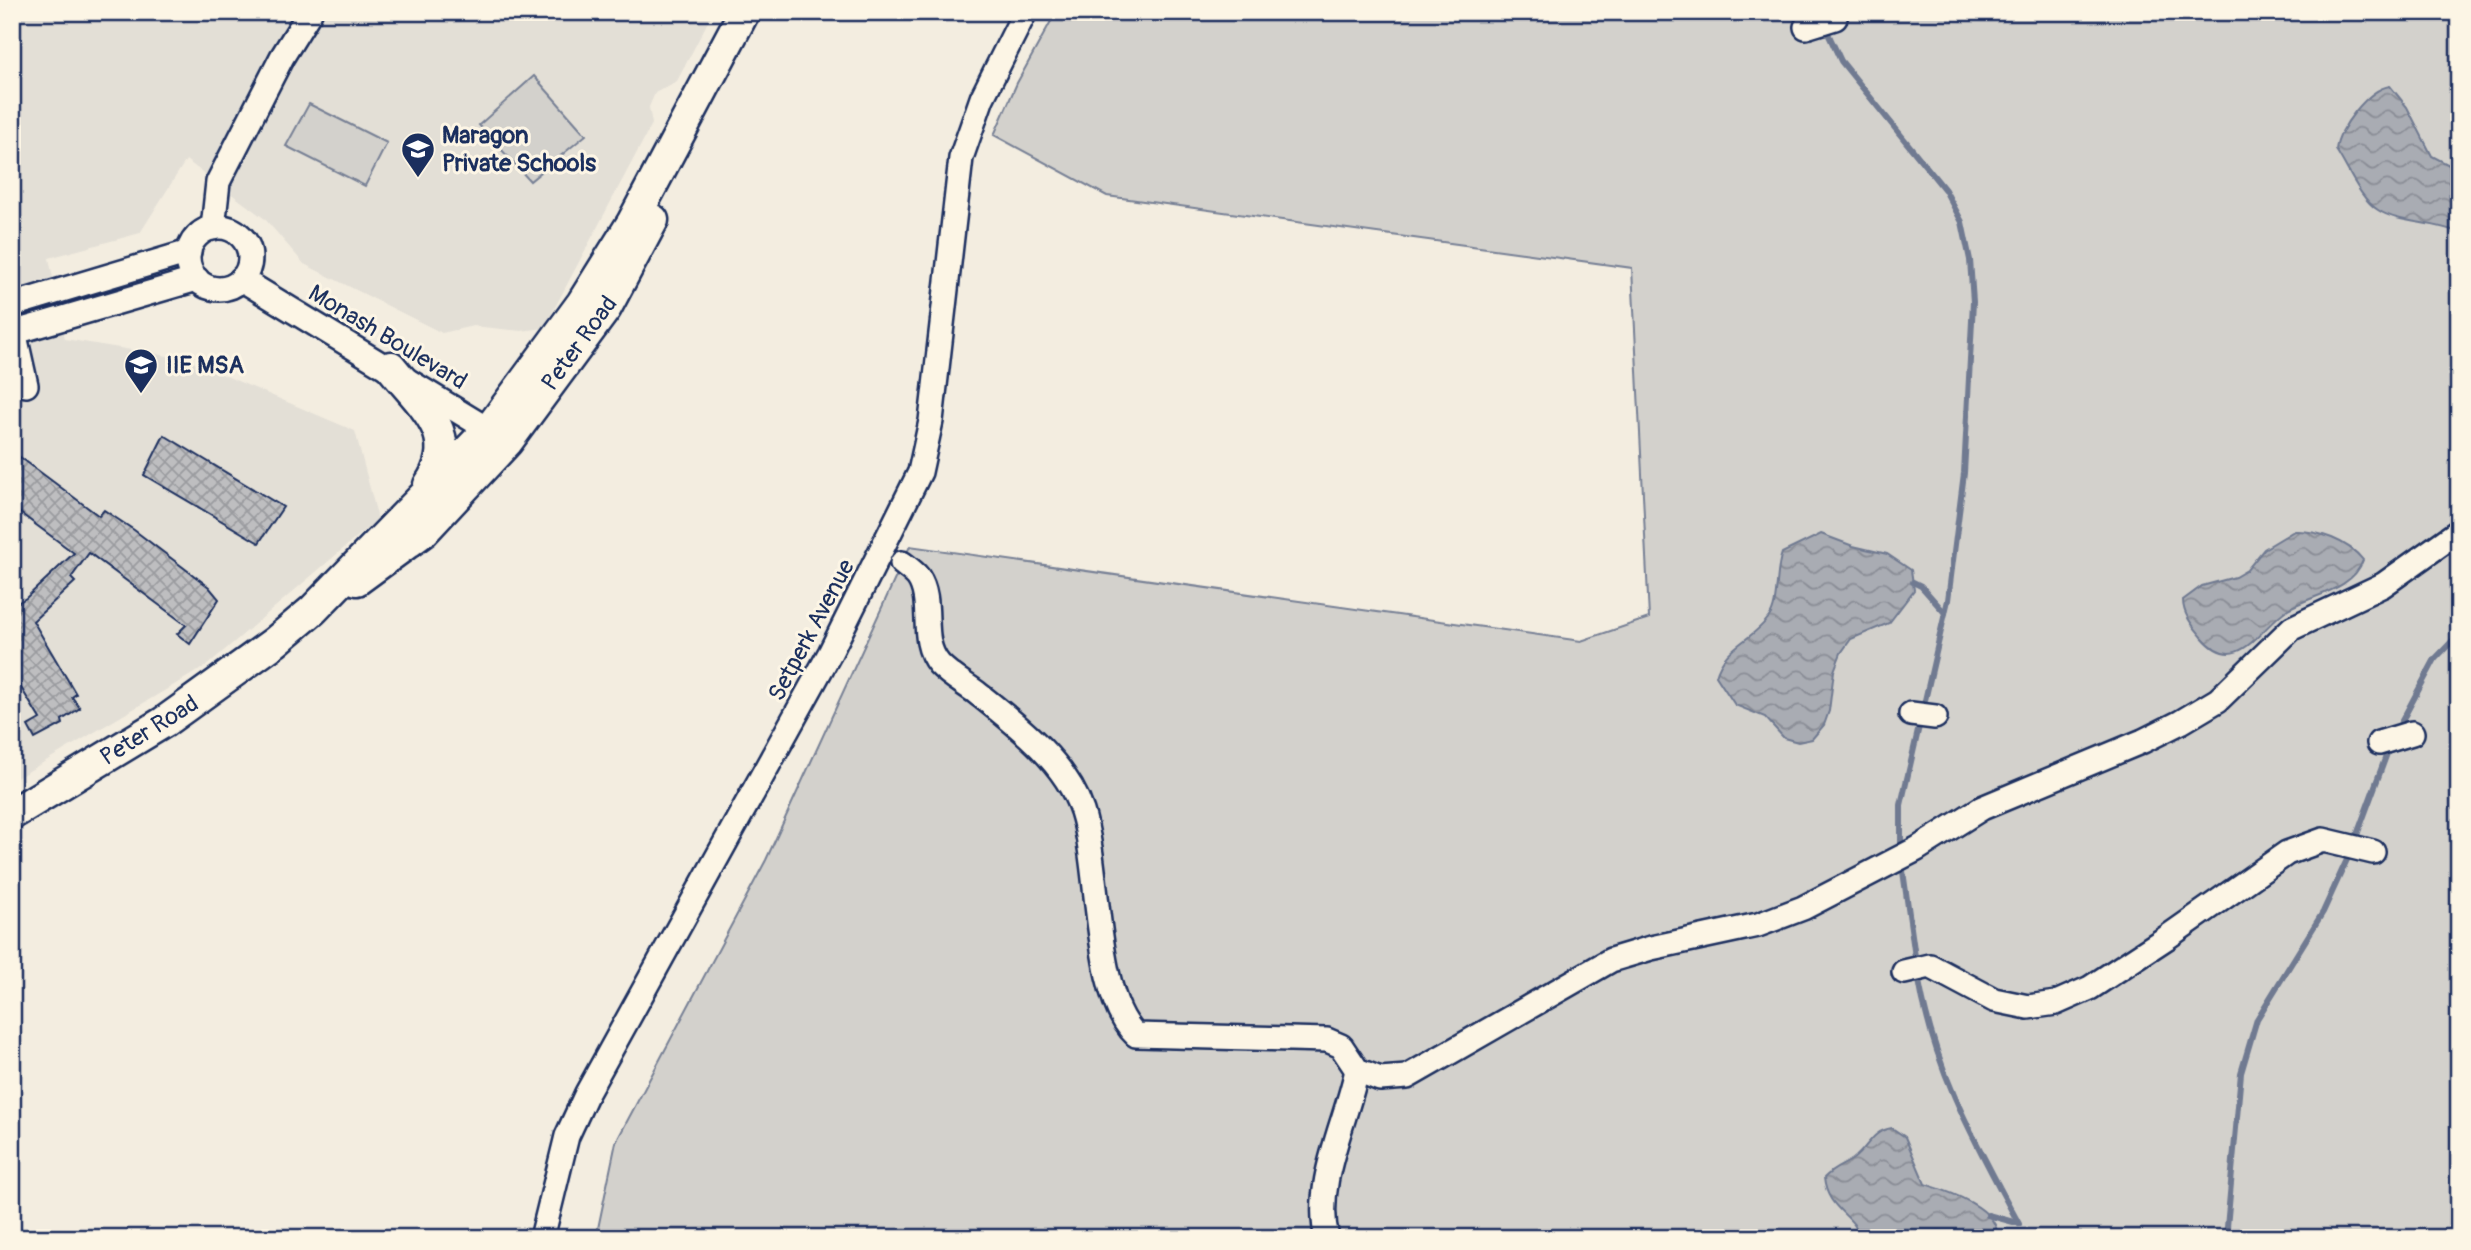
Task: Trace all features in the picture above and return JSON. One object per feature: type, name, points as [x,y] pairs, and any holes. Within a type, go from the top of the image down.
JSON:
[{"type":"main road","name":"Peter Road","points":[[313,610],[372,547],[498,435],[632,223],[744,12]]},
{"type":"main road","name":"Peter Road","points":[[12,814],[223,682],[313,610],[391,558],[424,531],[498,435],[606,308],[764,12]]},
{"type":"main road","points":[[391,367],[434,419],[440,432],[440,469],[413,509]]},
{"type":"street","points":[[213,228],[218,182],[282,57],[310,12]]},
{"type":"street","name":"Setperk Avenue","points":[[542,1238],[567,1136],[587,1093],[830,653],[920,472],[931,421],[961,159],[982,98],[1025,12]]},
{"type":"street","points":[[1808,27],[1835,18]]},
{"type":"street","points":[[213,228],[233,230],[246,243],[250,262],[241,279],[226,288],[217,289],[197,279],[189,267],[189,252],[197,236],[213,228]]},
{"type":"street","points":[[12,305],[189,252]]},
{"type":"street","points":[[26,385],[13,329],[197,279]]},
{"type":"street","name":"Monash Boulevard","points":[[241,279],[391,367],[498,435]]},
{"type":"street","points":[[902,563],[918,578],[924,593],[930,646],[939,663],[995,707],[1046,754],[1071,786],[1082,810],[1091,851],[1107,963],[1114,1000],[1123,1023],[1136,1035],[1327,1040],[1342,1046],[1357,1070],[1380,1079],[1407,1077],[1611,960],[1651,948],[1758,926],[1803,908],[1889,864],[1982,808],[2181,722],[2218,700],[2292,628],[2383,585],[2459,531]]},
{"type":"street","points":[[1910,714],[1935,717]]},
{"type":"street","points":[[2379,743],[2410,734]]},
{"type":"street","points":[[1904,972],[1930,966],[1994,1000],[2028,1007],[2056,1003],[2090,988],[2166,939],[2287,853],[2323,840],[2369,852]]},
{"type":"street","points":[[1327,1238],[1323,1224],[1326,1186],[1357,1070]]},
{"type":"shaded area","points":[[12,12],[713,12],[677,81],[655,93],[649,107],[652,124],[544,328],[521,331],[473,326],[442,333],[304,264],[265,219],[186,160],[140,233],[49,258],[65,339],[186,359],[355,431],[378,519],[206,666],[12,781]]},
{"type":"shaded area","points":[[1056,12],[2459,12],[2459,1238],[596,1238],[616,1142],[766,860],[910,546],[1581,641],[1649,618],[1632,268],[1107,196],[994,135],[1017,83]]},
{"type":"shaded area","points":[[534,76],[586,135],[530,181],[479,125]]},
{"type":"shaded area","points":[[309,104],[387,143],[365,186],[286,146]]},
{"type":"water","points":[[2390,86],[2407,107],[2432,156],[2459,170],[2459,233],[2439,226],[2396,218],[2378,210],[2360,191],[2336,150],[2342,132],[2356,111],[2373,94]]},
{"type":"water","points":[[2294,531],[2322,535],[2341,542],[2363,560],[2358,570],[2341,585],[2288,609],[2248,646],[2226,653],[2215,649],[2189,620],[2183,600],[2202,586],[2235,577],[2247,570],[2264,549]]},
{"type":"water","points":[[1821,534],[1853,546],[1887,554],[1911,570],[1914,590],[1889,623],[1851,639],[1841,653],[1834,671],[1829,711],[1824,725],[1812,739],[1798,742],[1784,738],[1765,717],[1735,705],[1716,676],[1725,657],[1769,617],[1776,596],[1782,553]]},
{"type":"water","points":[[1892,1128],[1905,1137],[1925,1184],[1959,1196],[1982,1210],[1996,1227],[1997,1238],[1861,1238],[1853,1223],[1830,1198],[1824,1178],[1853,1159],[1879,1132]]},
{"type":"building","points":[[164,435],[283,507],[259,543],[144,475]]},
{"type":"building","points":[[20,457],[99,516],[104,510],[134,530],[209,587],[219,599],[190,644],[177,634],[186,625],[89,553],[71,578],[75,582],[33,621],[76,694],[72,697],[80,708],[62,720],[63,724],[35,739],[28,726],[40,719],[12,673],[12,606],[26,598],[74,553],[12,507],[12,468]]},
{"type":"waterway","points":[[1825,27],[1841,61],[1945,190],[1962,222],[1970,260],[1973,302],[1964,473],[1948,600],[1901,805],[1901,853]]},
{"type":"waterway","points":[[1913,582],[1921,586],[1945,613]]},
{"type":"waterway","points":[[2396,732],[2435,659],[2459,634]]},
{"type":"waterway","points":[[2354,843],[2389,748]]},
{"type":"waterway","points":[[2226,1238],[2241,1073],[2257,1019],[2323,912],[2350,853]]},
{"type":"waterway","points":[[1902,864],[1916,964]]},
{"type":"waterway","points":[[1918,975],[1934,1042],[1945,1073],[1972,1134],[2019,1224]]},
{"type":"waterway","points":[[1988,1215],[2017,1223]]},
{"type":"place","name":"Maragon Private Schools","points":[[418,179]]},
{"type":"place","name":"IIE MSA","points":[[141,395]]}]
